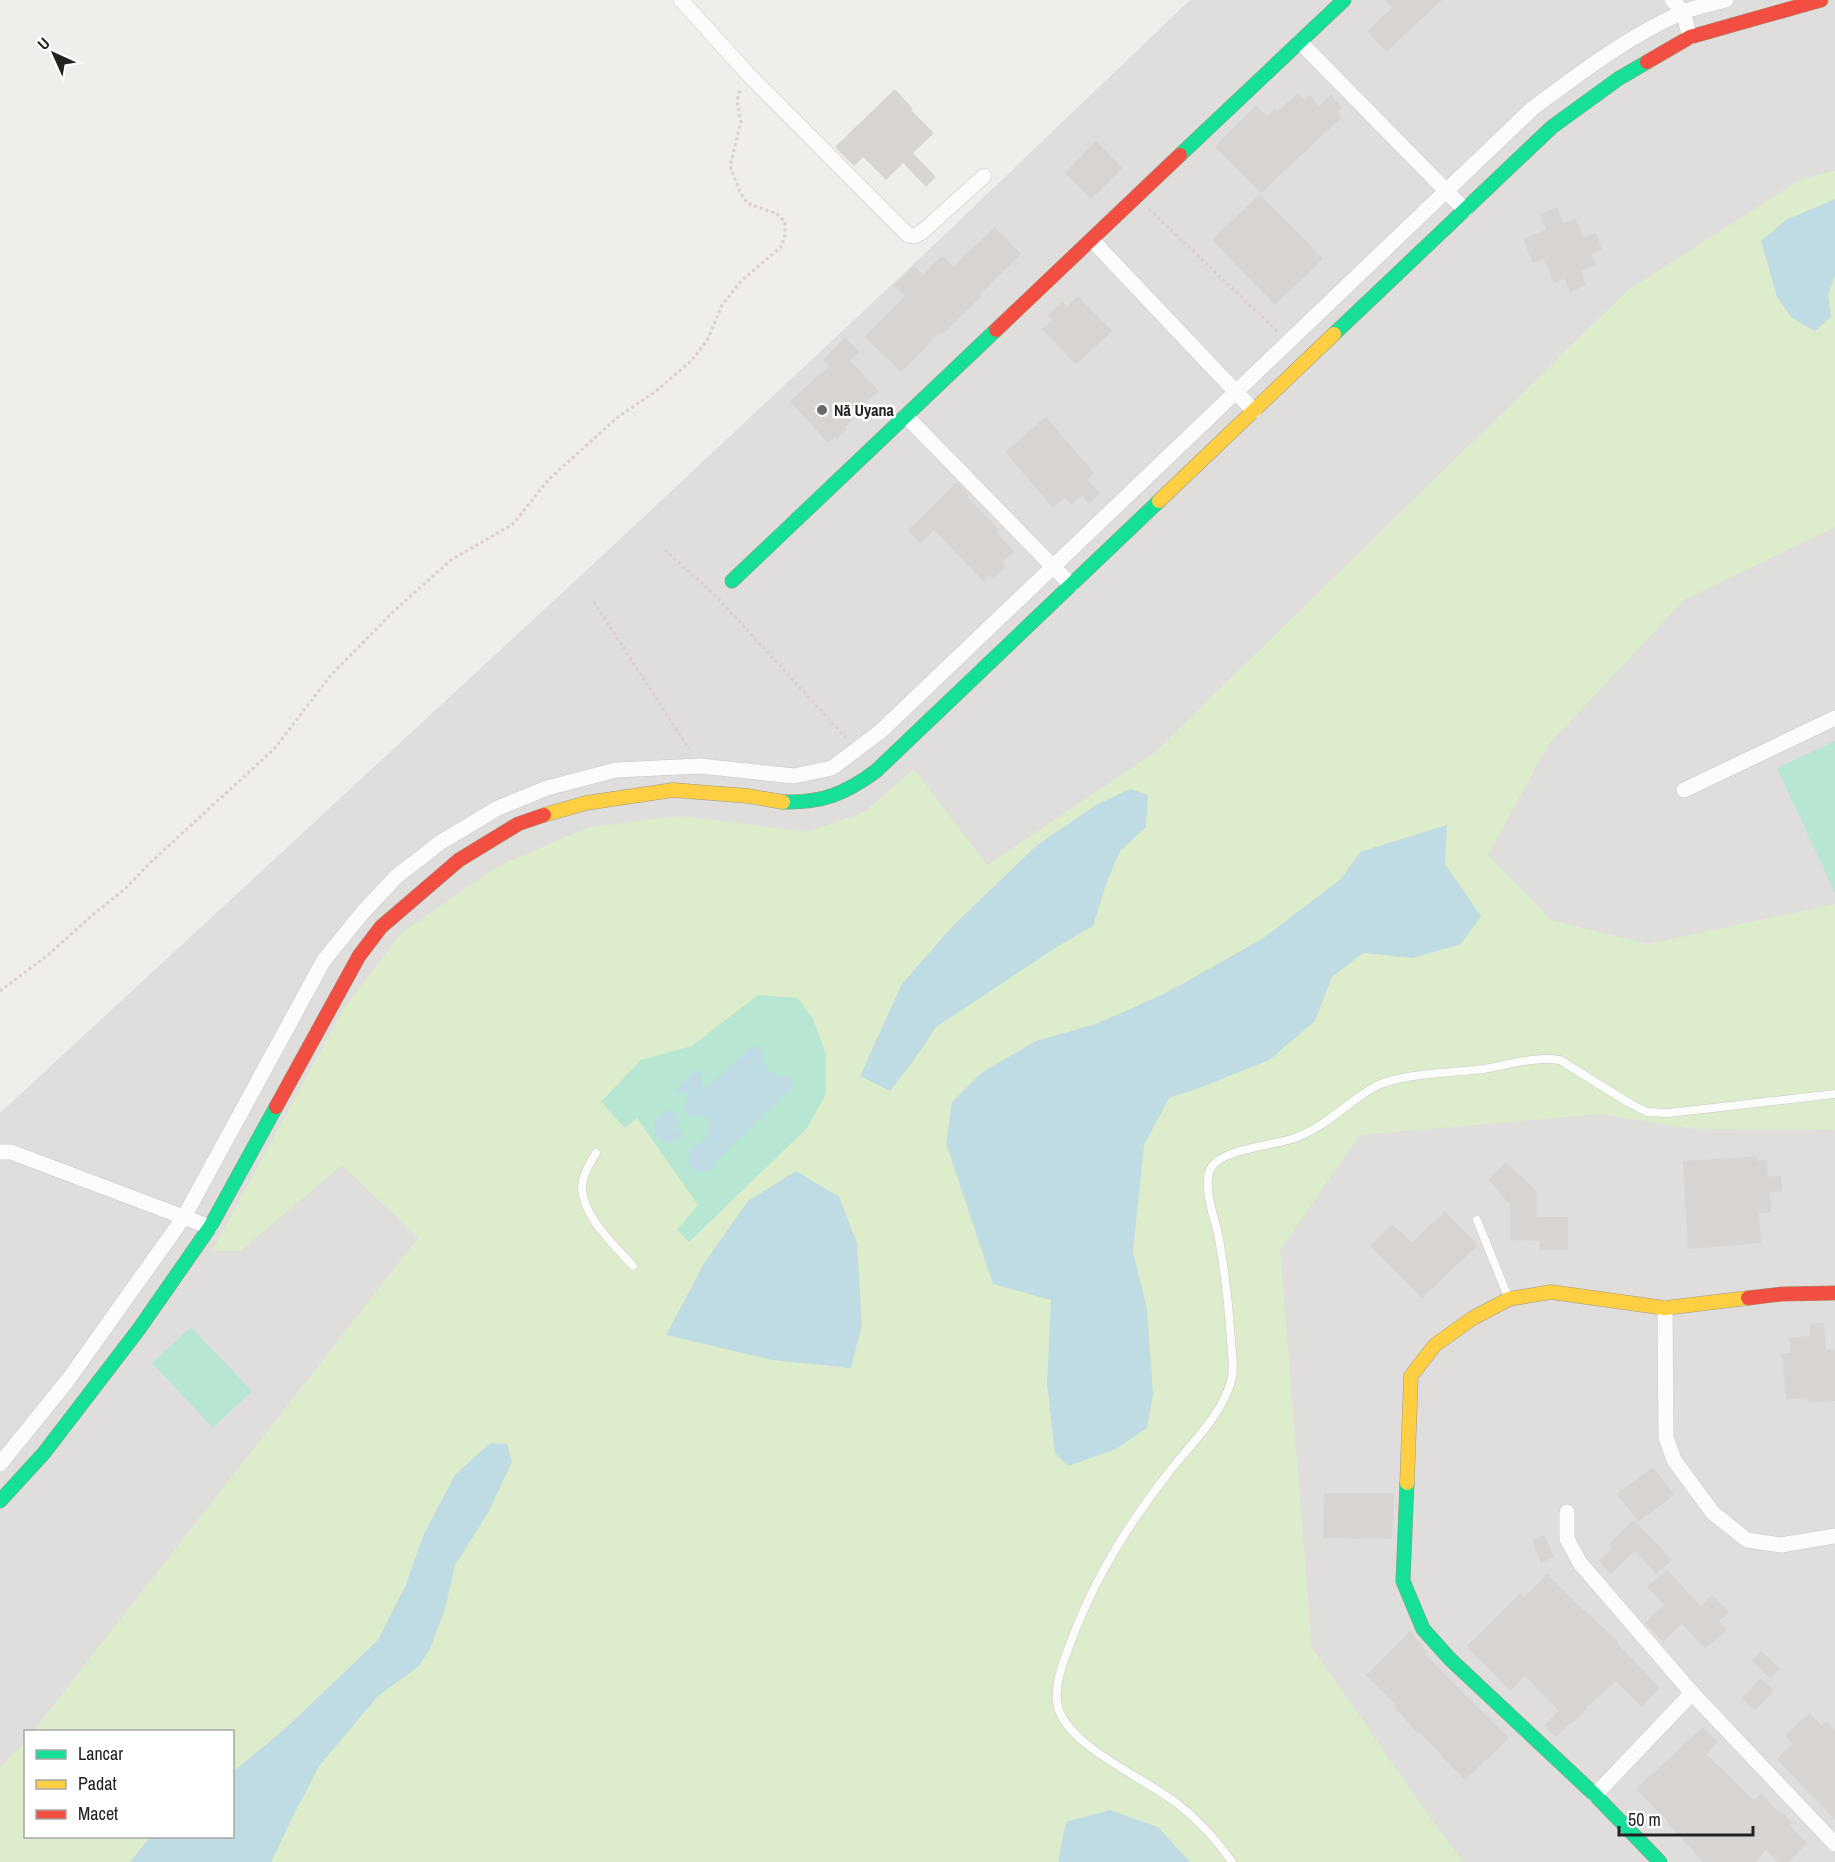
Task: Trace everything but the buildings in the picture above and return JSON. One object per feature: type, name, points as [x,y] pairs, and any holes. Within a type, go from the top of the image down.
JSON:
[{"type":"street","points":[[681,0],[748,74],[908,236],[922,232],[984,176]]},
{"type":"street","points":[[732,581],[1344,0]]},
{"type":"street","points":[[1672,0],[1683,12],[1690,37]]},
{"type":"street","points":[[0,1464],[68,1380],[184,1216],[324,960],[364,911],[397,876],[441,842],[498,808],[547,788],[616,770],[700,766],[794,776],[832,768],[881,731],[1533,108],[1599,59],[1642,33],[1683,12],[1726,0]]},
{"type":"street","points":[[0,1501],[44,1453],[210,1227],[360,956],[381,927],[459,860],[518,824],[586,803],[673,790],[748,796],[785,802],[824,800],[851,789],[876,771],[1552,126],[1618,79],[1690,37],[1821,0]]},
{"type":"street","points":[[1300,42],[1465,210]]},
{"type":"street","points":[[1092,240],[1254,411]]},
{"type":"street","points":[[906,416],[1071,585]]},
{"type":"street","points":[[1684,790],[1835,718]]},
{"type":"street","points":[[0,1152],[12,1152],[210,1227]]},
{"type":"street","points":[[1660,1862],[1595,1795],[1449,1659],[1423,1629],[1403,1581],[1411,1376],[1435,1345],[1473,1318],[1509,1299],[1551,1292],[1665,1308],[1782,1294],[1835,1293]]},
{"type":"street","points":[[1665,1308],[1666,1437],[1674,1460],[1713,1513],[1748,1540],[1781,1545],[1835,1536]]},
{"type":"street","points":[[1567,1512],[1567,1539],[1580,1563],[1692,1693],[1835,1844]]},
{"type":"street","points":[[1595,1795],[1692,1693]]},
{"type":"lane","points":[[1232,1862],[1214,1837],[1177,1803],[1086,1744],[1064,1721],[1057,1704],[1058,1677],[1080,1616],[1121,1537],[1228,1394],[1233,1373],[1229,1305],[1219,1235],[1207,1183],[1210,1168],[1217,1161],[1231,1154],[1305,1134],[1322,1125],[1379,1084],[1547,1058],[1560,1060],[1647,1112],[1669,1113],[1835,1094]]},
{"type":"lane","points":[[596,1153],[582,1186],[585,1202],[590,1216],[633,1266]]},
{"type":"lane","points":[[1477,1220],[1509,1299]]},
{"type":"path","points":[[0,991],[48,955],[125,889],[151,862],[274,749],[331,675],[394,611],[451,560],[513,524],[549,479],[618,417],[654,392],[692,360],[708,339],[722,305],[741,281],[782,246],[785,234],[785,222],[777,214],[747,203],[730,166],[741,122],[737,100],[748,74]]},
{"type":"path","points":[[1137,197],[1288,342]]},
{"type":"path","points":[[665,550],[716,596],[856,749]]},
{"type":"path","points":[[594,602],[700,766]]},
{"type":"shaded area","points":[[1190,0],[1835,0],[1835,1862],[0,1862],[0,1113],[918,260]]},
{"type":"green space","points":[[1835,171],[1835,527],[1684,600],[1548,745],[1488,855],[1551,920],[1648,944],[1835,904],[1835,1130],[1695,1129],[1599,1114],[1360,1135],[1280,1250],[1312,1648],[1463,1862],[0,1862],[0,1768],[24,1742],[24,1838],[234,1838],[234,1730],[34,1730],[418,1238],[342,1165],[240,1251],[212,1251],[344,1008],[401,933],[498,866],[589,827],[682,816],[807,832],[864,812],[914,769],[987,865],[1155,752],[1628,290],[1801,179]]},
{"type":"green space","points":[[1835,741],[1835,893],[1777,768]]},
{"type":"green space","points":[[758,995],[798,998],[813,1019],[826,1054],[826,1094],[807,1128],[689,1242],[677,1230],[698,1205],[637,1118],[625,1128],[601,1102],[641,1060],[692,1046]]},
{"type":"green space","points":[[191,1327],[252,1391],[213,1428],[152,1363]]},
{"type":"water","points":[[1835,199],[1835,275],[1828,295],[1831,317],[1815,331],[1792,318],[1777,297],[1761,241],[1786,220]]},
{"type":"water","points":[[1130,789],[1148,795],[1146,827],[1120,851],[1106,884],[1093,926],[1060,945],[936,1027],[890,1091],[860,1076],[902,984],[950,929],[1036,846],[1096,805]]},
{"type":"water","points":[[1447,825],[1445,864],[1481,916],[1461,944],[1413,958],[1363,953],[1332,977],[1315,1021],[1269,1060],[1169,1098],[1144,1145],[1133,1252],[1147,1309],[1153,1395],[1147,1428],[1116,1449],[1068,1466],[1055,1453],[1047,1383],[1051,1300],[993,1284],[946,1143],[952,1102],[981,1073],[1036,1041],[1096,1024],[1168,992],[1262,939],[1341,879],[1360,852]]},
{"type":"water","points":[[752,1046],[758,1046],[761,1049],[769,1071],[792,1079],[793,1087],[720,1157],[713,1168],[703,1172],[692,1169],[688,1162],[690,1148],[708,1134],[708,1120],[701,1116],[691,1117],[683,1108],[690,1095],[676,1093],[676,1089],[695,1071],[702,1071],[701,1084],[704,1088],[709,1086]]},
{"type":"water","points":[[671,1109],[680,1123],[674,1130],[683,1130],[681,1138],[672,1143],[661,1141],[654,1131],[658,1117]]},
{"type":"water","points":[[796,1171],[839,1197],[857,1243],[862,1325],[851,1368],[772,1360],[666,1335],[705,1262],[748,1201]]},
{"type":"water","points":[[490,1443],[507,1444],[512,1462],[488,1513],[455,1565],[445,1609],[430,1649],[419,1666],[378,1696],[319,1766],[271,1862],[130,1862],[149,1838],[234,1838],[234,1771],[287,1727],[378,1640],[405,1587],[424,1534],[455,1475]]},
{"type":"water","points":[[1110,1810],[1158,1827],[1190,1862],[1058,1862],[1066,1822]]},
{"type":"traffic: fast","points":[[1180,155],[1344,0]]},
{"type":"traffic: fast","points":[[1334,334],[1552,127],[1618,79],[1647,62]]},
{"type":"traffic: fast","points":[[732,581],[996,330]]},
{"type":"traffic: fast","points":[[783,802],[821,799],[854,786],[876,771],[1159,501]]},
{"type":"traffic: fast","points":[[0,1501],[44,1453],[139,1329],[210,1227],[276,1107]]},
{"type":"traffic: fast","points":[[1407,1483],[1403,1581],[1423,1629],[1450,1659],[1595,1795],[1660,1862]]},
{"type":"traffic: slow","points":[[1159,501],[1334,334]]},
{"type":"traffic: slow","points":[[544,815],[586,803],[673,790],[748,796],[783,802]]},
{"type":"traffic: slow","points":[[1407,1483],[1411,1376],[1435,1345],[1473,1318],[1509,1299],[1551,1292],[1665,1308],[1748,1298]]},
{"type":"traffic: jam","points":[[1647,62],[1690,37],[1821,0]]},
{"type":"traffic: jam","points":[[996,330],[1180,155]]},
{"type":"traffic: jam","points":[[276,1107],[359,956],[381,927],[459,860],[518,824],[544,815]]},
{"type":"traffic: jam","points":[[1748,1298],[1782,1294],[1835,1293]]},
{"type":"place","name":"Nā Uyana","points":[[822,410]]}]
